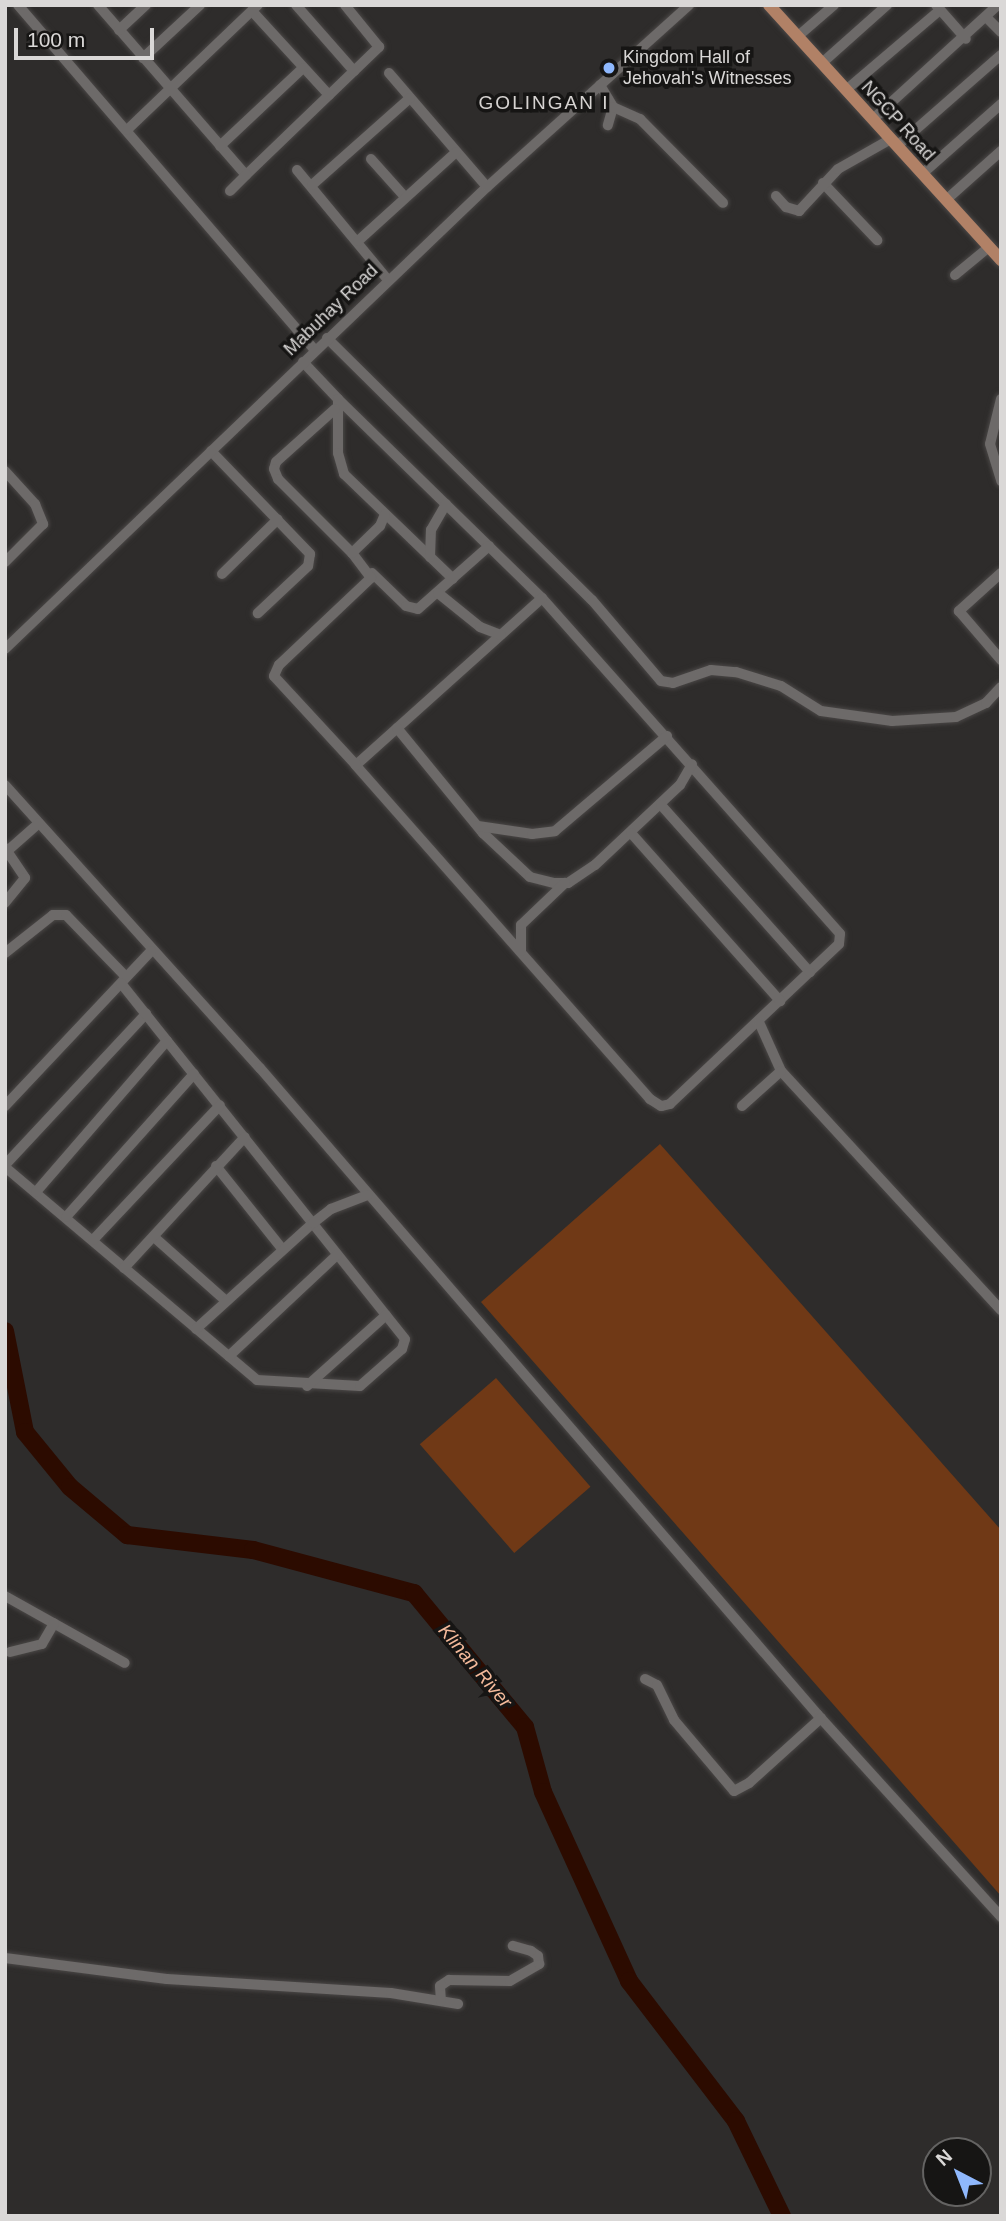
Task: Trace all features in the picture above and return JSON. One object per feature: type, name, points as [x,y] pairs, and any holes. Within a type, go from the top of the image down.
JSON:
[{"type":"main road","name":"NGCP Road","points":[[771,6],[1001,260]]},
{"type":"street","points":[[18,5],[315,350]]},
{"type":"street","points":[[98,5],[246,175]]},
{"type":"street","points":[[119,30],[146,5]]},
{"type":"street","points":[[143,58],[200,5]]},
{"type":"street","points":[[296,5],[354,71]]},
{"type":"street","points":[[230,191],[379,45],[345,5]]},
{"type":"street","name":"Mabuhay Road","points":[[5,649],[388,280],[689,5]]},
{"type":"street","points":[[797,37],[834,5]]},
{"type":"street","points":[[822,63],[887,5]]},
{"type":"street","points":[[873,119],[966,39],[998,5]]},
{"type":"street","points":[[127,130],[255,8],[303,68],[329,95]]},
{"type":"street","points":[[846,90],[938,8],[966,39]]},
{"type":"street","points":[[987,18],[1001,32]]},
{"type":"street","points":[[776,196],[786,207],[799,211],[823,183],[894,143],[1001,55]]},
{"type":"street","points":[[220,146],[303,68]]},
{"type":"street","points":[[389,73],[487,187]]},
{"type":"street","points":[[600,85],[613,107],[640,119],[723,203]]},
{"type":"street","points":[[312,185],[410,98]]},
{"type":"street","points":[[922,174],[1001,104]]},
{"type":"street","points":[[608,125],[613,107]]},
{"type":"street","points":[[946,200],[1001,151]]},
{"type":"street","points":[[358,241],[456,152]]},
{"type":"street","points":[[371,159],[405,197]]},
{"type":"street","points":[[297,170],[388,280]]},
{"type":"street","points":[[823,183],[877,240]]},
{"type":"street","points":[[955,275],[989,247]]},
{"type":"street","points":[[327,338],[592,600],[661,681],[673,683],[711,670],[736,672],[781,686],[821,711],[892,721],[956,718],[986,703],[1001,687]]},
{"type":"street","points":[[303,362],[336,404],[446,504],[542,598],[840,934],[839,944],[681,1095],[661,1106],[274,676],[279,665],[368,583],[372,573]]},
{"type":"street","points":[[1001,399],[990,444],[1001,481]]},
{"type":"street","points":[[336,404],[344,474],[453,579]]},
{"type":"street","points":[[336,404],[276,462],[274,470],[278,479],[372,573],[412,610],[438,593],[489,546]]},
{"type":"street","points":[[211,451],[305,546],[311,559],[258,613]]},
{"type":"street","points":[[5,471],[35,504],[43,524],[6,560]]},
{"type":"street","points":[[430,557],[431,530],[446,504]]},
{"type":"street","points":[[352,553],[380,526],[385,514]]},
{"type":"street","points":[[222,574],[278,519]]},
{"type":"street","points":[[1001,573],[959,611],[1001,660]]},
{"type":"street","points":[[438,593],[480,627],[501,635]]},
{"type":"street","points":[[356,765],[542,598]]},
{"type":"street","points":[[397,728],[478,826],[530,877],[565,883]]},
{"type":"street","points":[[478,826],[532,834],[555,831],[667,736]]},
{"type":"street","points":[[522,951],[521,925],[565,883],[579,877],[661,805],[680,785],[692,764]]},
{"type":"street","points":[[5,785],[151,951],[260,1068],[821,1718],[1001,1917]]},
{"type":"street","points":[[661,805],[810,972]]},
{"type":"street","points":[[5,903],[25,878],[6,851],[38,822]]},
{"type":"street","points":[[631,833],[780,1001]]},
{"type":"street","points":[[5,953],[52,915],[66,915],[123,980],[167,1041],[405,1339],[402,1349],[360,1386],[307,1386],[257,1380],[5,1166],[146,1014]]},
{"type":"street","points":[[5,1106],[151,951]]},
{"type":"street","points":[[759,1022],[781,1071],[1001,1310]]},
{"type":"street","points":[[36,1192],[167,1041]]},
{"type":"street","points":[[742,1106],[781,1071]]},
{"type":"street","points":[[66,1217],[194,1074]]},
{"type":"street","points":[[93,1240],[219,1105]]},
{"type":"street","points":[[124,1268],[245,1137]]},
{"type":"street","points":[[216,1166],[282,1250]]},
{"type":"street","points":[[196,1329],[313,1223],[331,1209],[367,1195]]},
{"type":"street","points":[[154,1237],[226,1301]]},
{"type":"street","points":[[229,1356],[337,1255]]},
{"type":"street","points":[[307,1386],[386,1315]]},
{"type":"street","points":[[5,1596],[125,1663]]},
{"type":"street","points":[[10,1652],[42,1644],[54,1623]]},
{"type":"street","points":[[645,1679],[657,1685],[670,1714],[734,1791],[749,1783],[821,1718]]},
{"type":"street","points":[[441,2001],[440,1986],[449,1980],[510,1981],[539,1964],[531,1951],[513,1946]]},
{"type":"street","points":[[5,1958],[167,1979],[458,2004]]},
{"type":"shaded area","points":[[660,1144],[1001,1530],[1001,1896],[481,1302]]},
{"type":"shaded area","points":[[496,1378],[590,1487],[514,1553],[420,1444]]},
{"type":"waterway","name":"Klinan River","points":[[5,1331],[25,1432],[70,1487],[127,1535],[253,1550],[414,1593],[525,1727],[543,1792],[629,1981],[736,2121],[782,2216]]},
{"type":"place","name":"Kingdom Hall of Jehovah's Witnesses","points":[[609,68]]},
{"type":"district","name":"GOLINGAN I","points":[[544,103]]}]
